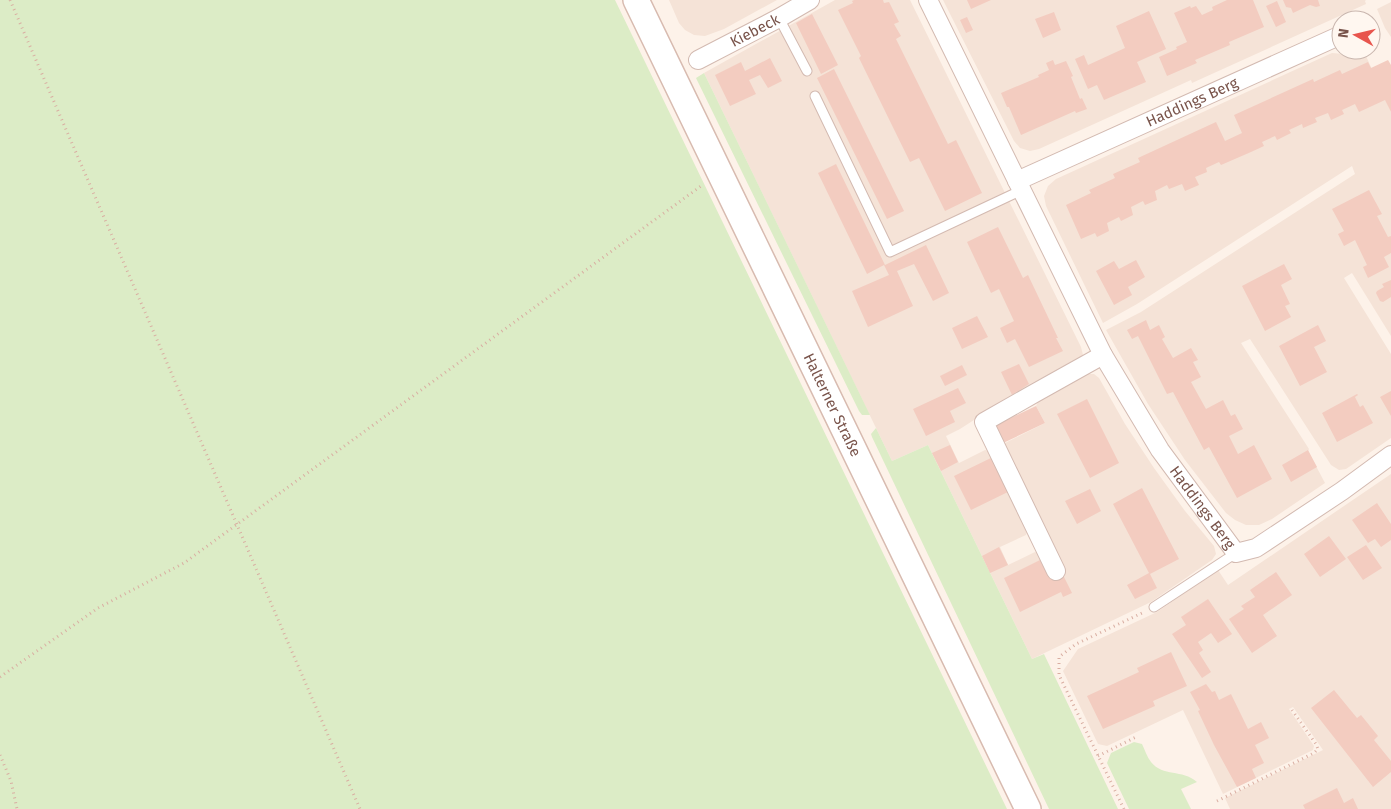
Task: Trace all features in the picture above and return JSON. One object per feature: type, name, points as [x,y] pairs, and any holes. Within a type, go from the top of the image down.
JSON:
[{"type":"main road","name":"Halterner Straße","points":[[636,0],[1028,809]]},
{"type":"street","name":"Kiebeck","points":[[698,60],[810,0]]},
{"type":"street","name":"Haddings Berg","points":[[928,0],[1103,355],[1160,450],[1236,553],[1256,548],[1335,496],[1391,455]]},
{"type":"street","name":"Haddings Berg","points":[[1019,186],[1331,40]]},
{"type":"street","points":[[1056,571],[984,422],[1103,355]]},
{"type":"lane","points":[[779,18],[807,71]]},
{"type":"lane","points":[[815,96],[890,252],[1019,186]]},
{"type":"lane","points":[[1154,608],[1236,553]]},
{"type":"path","points":[[10,0],[360,809]]},
{"type":"path","points":[[0,677],[98,608],[184,563],[720,172]]},
{"type":"path","points":[[1124,809],[1059,674],[1059,657],[1076,644],[1154,608]]},
{"type":"path","points":[[1217,801],[1314,753],[1318,749],[1292,710]]},
{"type":"path","points":[[1098,756],[1138,736]]},
{"type":"path","points":[[0,755],[11,781],[18,809]]},
{"type":"shaded area","points":[[669,0],[777,0],[724,29],[705,36],[694,35],[685,30],[679,23]]},
{"type":"shaded area","points":[[835,0],[910,0],[1081,347],[1083,355],[1077,360],[1030,384],[946,436],[959,463],[985,450],[994,453],[1029,526],[1026,535],[1000,547],[1008,565],[1035,552],[1043,555],[1001,445],[1045,423],[1036,406],[1040,398],[1086,374],[1094,374],[1099,378],[1125,424],[1154,468],[1185,511],[1214,546],[1216,554],[1212,560],[1151,602],[1032,659],[928,445],[892,461],[704,73]]},
{"type":"shaded area","points":[[943,0],[1366,0],[1366,4],[1353,10],[1331,10],[1331,20],[1192,83],[1191,80],[1039,149],[1030,151],[1020,148],[1014,141]]},
{"type":"shaded area","points":[[1391,2],[1391,37],[1381,18],[1381,10],[1377,9]]},
{"type":"shaded area","points":[[1331,53],[1331,60],[1368,60],[1391,112],[1391,336],[1352,273],[1344,278],[1391,354],[1391,438],[1346,469],[1339,470],[1331,465],[1250,339],[1241,343],[1309,449],[1308,451],[1325,483],[1272,519],[1259,525],[1246,525],[1226,513],[1185,460],[1148,404],[1106,330],[1141,312],[1355,174],[1352,166],[1137,304],[1103,323],[1046,206],[1044,196],[1048,186],[1056,179]]},
{"type":"shaded area","points":[[1391,474],[1391,809],[1230,809],[1225,798],[1323,750],[1293,707],[1289,709],[1314,746],[1313,750],[1223,794],[1183,710],[1107,746],[1098,744],[1063,671],[1078,649],[1157,612],[1218,570],[1228,585]]},
{"type":"green space","points":[[0,0],[615,0],[1007,809],[0,809]]},
{"type":"green space","points":[[704,73],[870,415],[862,415],[859,411],[696,78]]},
{"type":"green space","points":[[876,428],[892,461],[928,445],[1032,659],[1044,654],[1118,809],[1049,809],[872,437],[871,434]]},
{"type":"green space","points":[[1134,742],[1142,744],[1156,767],[1191,778],[1197,782],[1181,789],[1191,809],[1129,809],[1107,763],[1111,753]]},
{"type":"building","points":[[883,0],[884,3],[889,2],[899,22],[894,24],[901,36],[896,39],[948,144],[956,140],[982,193],[945,211],[919,158],[910,162],[859,58],[861,56],[838,10],[853,3],[852,1]]},
{"type":"building","points":[[967,0],[991,0],[971,9]]},
{"type":"building","points":[[1227,0],[1253,0],[1264,27],[1229,42],[1230,45],[1195,60],[1197,63],[1167,76],[1159,57],[1187,42],[1174,13],[1190,6],[1191,8],[1196,6],[1202,15],[1213,10],[1212,7]]},
{"type":"building","points":[[1283,0],[1318,0],[1320,6],[1310,5],[1293,13],[1291,8],[1286,7]]},
{"type":"building","points":[[1277,1],[1286,22],[1276,27],[1266,6]]},
{"type":"building","points":[[1149,11],[1166,49],[1137,62],[1146,82],[1104,100],[1097,85],[1088,89],[1075,59],[1084,55],[1088,65],[1125,48],[1116,26]]},
{"type":"building","points":[[1054,12],[1061,30],[1043,38],[1035,19]]},
{"type":"building","points":[[812,14],[838,65],[821,74],[796,23]]},
{"type":"building","points":[[967,17],[973,30],[966,33],[960,20]]},
{"type":"building","points":[[770,58],[782,81],[768,88],[760,75],[749,80],[756,94],[730,106],[715,75],[741,62],[745,71]]},
{"type":"building","points":[[1053,60],[1055,65],[1066,61],[1080,99],[1082,98],[1087,109],[1076,113],[1075,111],[1021,135],[1001,93],[1039,77],[1038,75],[1049,70],[1046,63]]},
{"type":"building","points":[[1388,60],[1391,65],[1391,112],[1385,100],[1359,112],[1355,104],[1342,110],[1344,114],[1331,120],[1328,113],[1315,118],[1317,122],[1303,128],[1302,124],[1289,130],[1291,133],[1277,140],[1275,136],[1262,142],[1264,146],[1251,152],[1221,165],[1219,162],[1206,168],[1207,172],[1195,177],[1199,185],[1185,191],[1182,184],[1169,189],[1167,185],[1155,191],[1157,200],[1145,205],[1143,201],[1131,207],[1133,215],[1121,221],[1119,217],[1107,223],[1109,231],[1097,237],[1095,233],[1081,239],[1066,205],[1091,193],[1089,190],[1115,178],[1113,174],[1140,162],[1138,158],[1216,122],[1225,141],[1242,133],[1234,115],[1313,79],[1314,82],[1340,70],[1342,74],[1368,62],[1371,68]]},
{"type":"building","points":[[834,69],[904,211],[887,219],[817,78]]},
{"type":"building","points":[[836,164],[885,265],[926,245],[949,293],[933,301],[914,264],[897,271],[913,306],[868,327],[852,291],[889,275],[884,265],[867,274],[818,173]]},
{"type":"building","points":[[1369,190],[1382,214],[1377,216],[1388,237],[1391,236],[1391,253],[1384,257],[1389,267],[1368,278],[1363,267],[1367,265],[1355,240],[1344,246],[1338,234],[1344,231],[1332,209]]},
{"type":"building","points":[[998,227],[1023,278],[1028,275],[1063,351],[1029,367],[1015,339],[1007,343],[1000,328],[1014,321],[999,289],[991,293],[967,242]]},
{"type":"building","points":[[1136,260],[1145,277],[1128,287],[1132,295],[1114,305],[1096,271],[1114,261],[1119,269]]},
{"type":"building","points":[[1284,264],[1292,279],[1281,285],[1290,304],[1285,306],[1291,317],[1265,331],[1242,286]]},
{"type":"building","points":[[1391,280],[1391,297],[1383,302],[1380,301],[1376,293],[1377,291],[1384,287],[1382,284]]},
{"type":"building","points":[[977,316],[988,337],[962,349],[952,328]]},
{"type":"building","points":[[1146,320],[1150,330],[1159,325],[1165,337],[1162,339],[1173,358],[1191,348],[1198,360],[1193,362],[1201,377],[1191,382],[1206,409],[1223,400],[1231,416],[1235,414],[1243,429],[1229,436],[1238,454],[1254,445],[1272,479],[1237,498],[1209,447],[1204,450],[1173,392],[1167,394],[1138,336],[1132,339],[1127,330]]},
{"type":"building","points":[[1318,325],[1326,341],[1314,347],[1327,372],[1300,386],[1279,346]]},
{"type":"building","points":[[1019,364],[1029,384],[1012,395],[1001,372]]},
{"type":"building","points":[[962,365],[967,375],[945,386],[940,376]]},
{"type":"building","points":[[958,388],[966,403],[950,411],[955,422],[926,436],[913,409]]},
{"type":"building","points":[[1391,391],[1391,416],[1380,397]]},
{"type":"building","points":[[1357,394],[1355,397],[1360,407],[1363,405],[1373,423],[1337,442],[1322,413]]},
{"type":"building","points":[[1087,399],[1119,463],[1090,478],[1057,414]]},
{"type":"building","points":[[1036,406],[1045,423],[1001,444],[992,427]]},
{"type":"building","points":[[950,445],[958,462],[941,471],[932,453]]},
{"type":"building","points":[[1308,450],[1317,467],[1291,482],[1282,465]]},
{"type":"building","points":[[995,456],[1012,490],[971,510],[954,476]]},
{"type":"building","points":[[1142,488],[1179,559],[1150,574],[1157,588],[1135,599],[1127,585],[1149,573],[1113,504]]},
{"type":"building","points":[[1090,489],[1101,511],[1077,524],[1065,501]]},
{"type":"building","points":[[1377,503],[1391,524],[1391,540],[1381,547],[1375,539],[1368,543],[1352,520]]},
{"type":"building","points":[[1329,536],[1346,559],[1320,577],[1304,554]]},
{"type":"building","points":[[1366,545],[1382,568],[1363,580],[1347,557]]},
{"type":"building","points":[[999,547],[1008,565],[990,573],[982,556]]},
{"type":"building","points":[[1044,558],[1063,575],[1072,593],[1063,597],[1061,592],[1020,612],[1004,578]]},
{"type":"building","points":[[1276,572],[1292,595],[1263,615],[1277,636],[1252,653],[1229,619],[1244,609],[1241,606],[1255,597],[1250,590]]},
{"type":"building","points":[[1208,599],[1232,634],[1218,643],[1211,633],[1198,642],[1203,650],[1199,653],[1211,672],[1202,678],[1172,634],[1186,625],[1181,617]]},
{"type":"building","points":[[1171,652],[1187,686],[1153,701],[1155,706],[1103,729],[1087,696],[1139,672],[1137,668]]},
{"type":"building","points":[[1206,684],[1212,692],[1215,691],[1219,700],[1231,694],[1248,729],[1261,722],[1269,738],[1255,745],[1264,763],[1252,769],[1256,778],[1237,787],[1214,745],[1198,711],[1200,710],[1190,692]]},
{"type":"building","points":[[1334,690],[1357,718],[1361,715],[1378,736],[1374,740],[1391,761],[1391,772],[1373,787],[1311,708]]},
{"type":"building","points":[[1337,788],[1344,803],[1353,798],[1358,809],[1305,809],[1303,805]]}]
